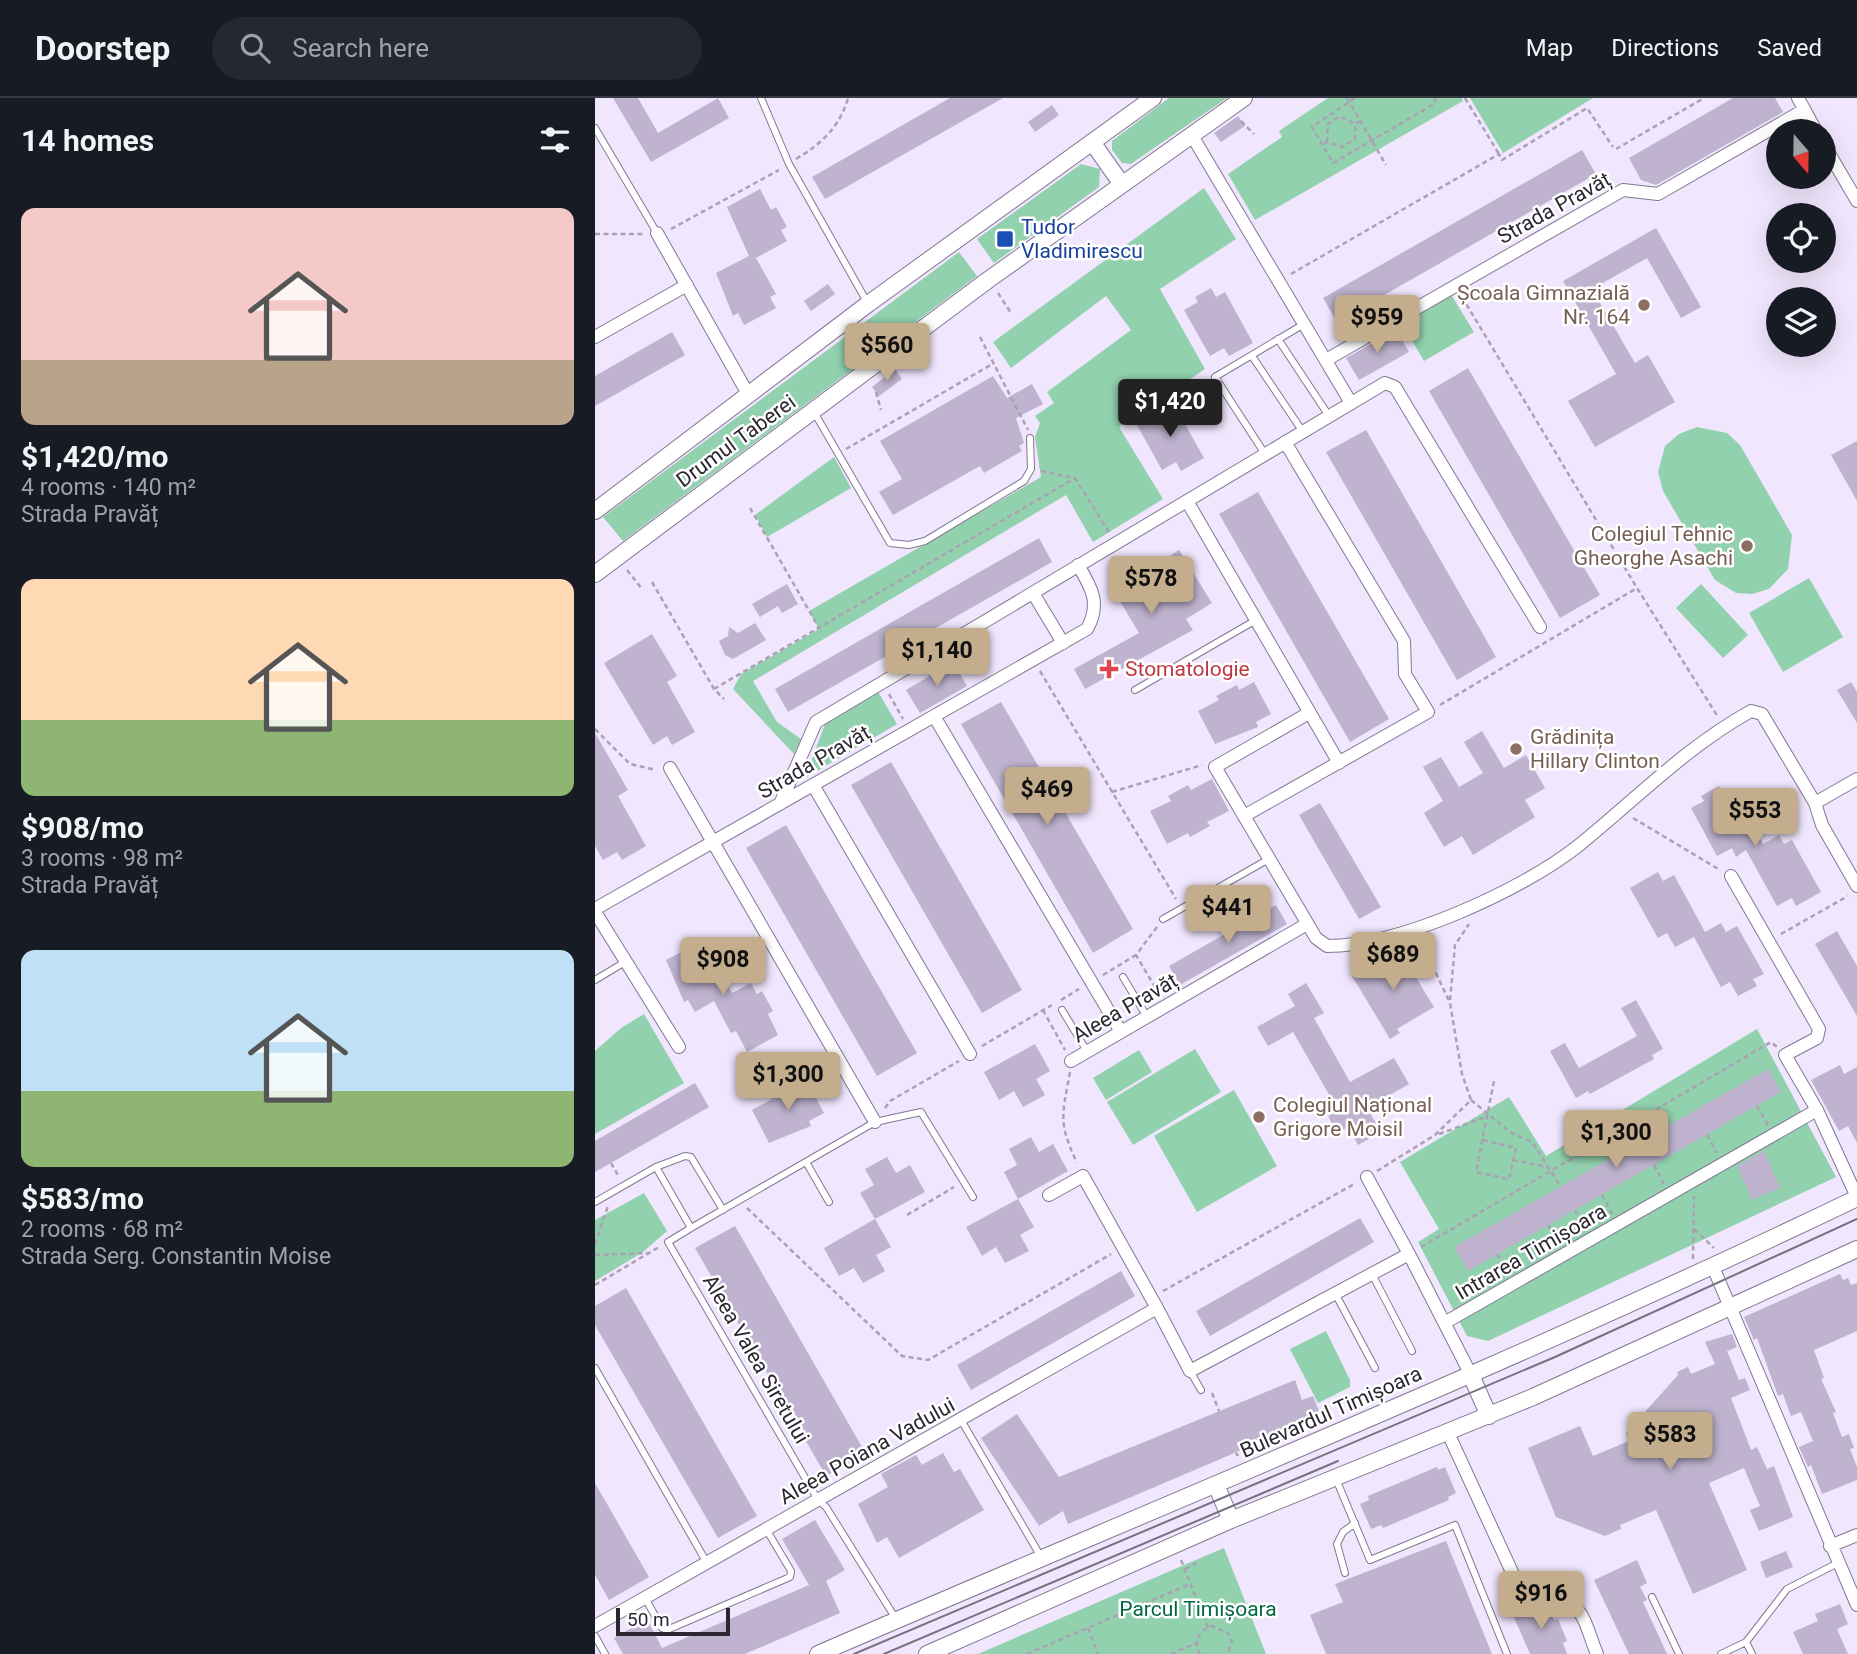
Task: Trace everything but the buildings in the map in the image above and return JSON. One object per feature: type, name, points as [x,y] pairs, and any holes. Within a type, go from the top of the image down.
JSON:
[{"type":"main road","name":"Drumul Taberei","points":[[595,511],[869,304],[1153,98]]},
{"type":"main road","name":"Drumul Taberei","points":[[595,574],[1121,183],[1244,98]]},
{"type":"main road","points":[[1092,142],[1121,183]]},
{"type":"main road","name":"Bulevardul Timișoara","points":[[818,1654],[856,1646],[897,1620],[1471,1373],[1857,1197]]},
{"type":"main road","points":[[927,1654],[1231,1520],[1489,1416],[1731,1309],[1857,1249]]},
{"type":"main road","points":[[1471,1373],[1489,1416]]},
{"type":"main road","points":[[1216,1485],[1231,1520]]},
{"type":"street","points":[[1798,98],[1810,119]]},
{"type":"street","name":"Strada Pravăț","points":[[1326,360],[1623,190],[1658,194],[1804,110]]},
{"type":"street","points":[[1191,134],[1351,403]]},
{"type":"street","points":[[1836,166],[1857,201]]},
{"type":"street","points":[[657,233],[748,394]]},
{"type":"street","points":[[595,337],[687,285]]},
{"type":"street","points":[[780,804],[816,722],[1385,383],[1393,384],[1540,626]]},
{"type":"street","points":[[1244,816],[1428,712],[1405,674],[1404,641],[1285,442]]},
{"type":"street","points":[[1187,500],[1339,763]]},
{"type":"street","name":"Strada Pravăț","points":[[595,911],[1087,629],[1094,615],[1093,589],[1078,565]]},
{"type":"street","points":[[1033,593],[1063,643]]},
{"type":"street","points":[[1309,713],[1215,767],[1307,924],[1316,938],[1327,946],[1415,928],[1465,909],[1523,881],[1577,847],[1618,809],[1724,726],[1751,711],[1762,714],[1815,803],[1822,825],[1857,888]]},
{"type":"street","points":[[934,716],[1121,1032]]},
{"type":"street","points":[[670,768],[875,1122]]},
{"type":"street","points":[[1815,803],[1857,779]]},
{"type":"street","points":[[813,785],[970,1054]]},
{"type":"street","points":[[1731,876],[1820,1033],[1785,1055],[1818,1110],[1857,1197]]},
{"type":"street","points":[[595,911],[679,1047]]},
{"type":"street","name":"Aleea Pravăț","points":[[1072,1061],[1307,924]]},
{"type":"street","name":"Intrarea Timișoara","points":[[1446,1322],[1818,1110]]},
{"type":"street","points":[[1049,1195],[1083,1176],[1190,1371],[1409,1254]]},
{"type":"street","points":[[1367,1177],[1471,1373]]},
{"type":"street","points":[[1716,1259],[1731,1309],[1857,1605]]},
{"type":"street","name":"Aleea Poiana Vadului","points":[[595,1626],[961,1420],[1155,1303]]},
{"type":"street","points":[[1448,1433],[1518,1585],[1528,1592],[1573,1603],[1581,1614],[1597,1654]]},
{"type":"street","points":[[1831,1546],[1857,1535]]},
{"type":"lane","points":[[761,98],[789,164],[869,304]]},
{"type":"lane","points":[[595,128],[657,233]]},
{"type":"lane","points":[[1265,454],[1215,377],[1304,324]]},
{"type":"lane","points":[[1278,339],[1329,416]]},
{"type":"lane","points":[[1252,356],[1303,432]]},
{"type":"lane","points":[[813,411],[890,543],[909,545],[925,541],[1024,481],[1031,469],[1030,438]]},
{"type":"lane","points":[[1136,690],[1256,620]]},
{"type":"lane","points":[[1163,919],[1269,859]]},
{"type":"lane","points":[[595,980],[625,962]]},
{"type":"lane","points":[[1123,976],[1147,1017]]},
{"type":"lane","points":[[1062,1010],[1087,1052]]},
{"type":"lane","points":[[668,1242],[875,1122],[921,1112],[973,1197]]},
{"type":"lane","points":[[595,1202],[656,1167],[685,1156],[691,1157],[723,1210]]},
{"type":"lane","points":[[806,1162],[829,1202]]},
{"type":"lane","points":[[656,1167],[691,1228]]},
{"type":"lane","name":"Aleea Valea Siretului","points":[[668,1242],[818,1500],[826,1507],[897,1620]]},
{"type":"lane","points":[[1371,1274],[1412,1351]]},
{"type":"lane","points":[[1335,1293],[1375,1368]]},
{"type":"lane","points":[[595,1368],[707,1563]]},
{"type":"lane","points":[[1190,1371],[1201,1390]]},
{"type":"lane","points":[[961,1420],[1042,1559]]},
{"type":"lane","points":[[1336,1478],[1370,1560],[1455,1525],[1507,1654]]},
{"type":"lane","points":[[1345,1573],[1337,1544],[1343,1532],[1355,1523]]},
{"type":"lane","points":[[645,1598],[662,1628],[667,1630],[790,1577],[791,1571],[766,1529]]},
{"type":"lane","points":[[1721,1654],[1746,1642],[1787,1589],[1838,1563]]},
{"type":"lane","points":[[1652,1597],[1679,1654]]},
{"type":"lane","points":[[595,1636],[605,1654]]},
{"type":"lane","points":[[1746,1642],[1752,1654]]},
{"type":"path","points":[[595,234],[657,233],[675,227],[821,144],[835,127],[848,98]]},
{"type":"path","points":[[1347,98],[1386,164]]},
{"type":"path","points":[[1355,98],[1312,127],[1333,163],[1434,104],[1436,98]]},
{"type":"path","points":[[1465,98],[1502,160],[1587,108],[1615,148],[1704,98]]},
{"type":"path","points":[[1327,142],[1328,124],[1340,116],[1355,124]]},
{"type":"path","points":[[1241,121],[1254,134]]},
{"type":"path","points":[[1355,124],[1360,121]]},
{"type":"path","points":[[1322,144],[1327,142],[1342,147],[1355,139],[1355,124]]},
{"type":"path","points":[[1279,281],[1499,154]]},
{"type":"path","points":[[1455,286],[1637,588],[1724,726]]},
{"type":"path","points":[[998,293],[1011,313]]},
{"type":"path","points":[[980,337],[1027,425]]},
{"type":"path","points":[[838,453],[994,363]]},
{"type":"path","points":[[876,392],[881,410]]},
{"type":"path","points":[[1031,469],[1075,478],[1116,543]]},
{"type":"path","points":[[715,689],[1075,478]]},
{"type":"path","points":[[750,508],[819,628]]},
{"type":"path","points":[[618,557],[642,589]]},
{"type":"path","points":[[652,582],[715,689],[724,699]]},
{"type":"path","points":[[1428,712],[1637,588]]},
{"type":"path","points":[[1034,660],[1182,908]]},
{"type":"path","points":[[882,682],[909,730]]},
{"type":"path","points":[[595,729],[630,764],[650,771],[670,768]]},
{"type":"path","points":[[1112,792],[1204,764],[1215,767]]},
{"type":"path","points":[[1618,809],[1731,876]]},
{"type":"path","points":[[1768,941],[1857,888]]},
{"type":"path","points":[[875,1122],[890,1101],[1136,955],[1163,919]]},
{"type":"path","points":[[1469,924],[1455,945],[1450,1003],[1462,1074],[1471,1100],[1510,1132],[1532,1142],[1561,1187]]},
{"type":"path","points":[[1415,928],[1450,1003]]},
{"type":"path","points":[[1136,955],[1166,1006]]},
{"type":"path","points":[[1043,1010],[1072,1061],[1062,1107],[1063,1130],[1083,1176]]},
{"type":"path","points":[[1409,1254],[1771,1042],[1785,1055]]},
{"type":"path","points":[[1483,1140],[1516,1148],[1509,1179],[1476,1172],[1494,1082]]},
{"type":"path","points":[[1435,1135],[1471,1100]]},
{"type":"path","points":[[1757,1106],[1773,1135]]},
{"type":"path","points":[[1155,1303],[1435,1135],[1488,1116]]},
{"type":"path","points":[[1707,1135],[1723,1164]]},
{"type":"path","points":[[1513,1160],[1550,1169]]},
{"type":"path","points":[[611,1163],[624,1186]]},
{"type":"path","points":[[1654,1165],[1670,1195]]},
{"type":"path","points":[[907,1215],[963,1181]]},
{"type":"path","points":[[1693,1262],[1694,1181]]},
{"type":"path","points":[[595,1243],[612,1192]]},
{"type":"path","points":[[1602,1195],[1618,1224]]},
{"type":"path","points":[[739,1201],[902,1356],[928,1360],[1123,1247]]},
{"type":"path","points":[[1575,1210],[1591,1240]]},
{"type":"path","points":[[1548,1225],[1565,1254]]},
{"type":"path","points":[[1694,1229],[1716,1259]]},
{"type":"path","points":[[595,1285],[668,1242]]},
{"type":"path","points":[[595,1255],[649,1253]]},
{"type":"path","points":[[1497,1254],[1514,1284]]},
{"type":"path","points":[[1210,1387],[1219,1411]]},
{"type":"path","points":[[1175,1544],[1208,1627]]},
{"type":"path","points":[[1185,1569],[1197,1563]]},
{"type":"path","points":[[1027,1654],[1190,1584]]},
{"type":"path","points":[[1200,1654],[1197,1643],[1201,1632],[1208,1627],[1217,1626],[1229,1633],[1232,1642],[1228,1654]]},
{"type":"path","points":[[1088,1628],[1098,1654]]},
{"type":"path","points":[[1171,1654],[1197,1643]]},
{"type":"green space","points":[[1169,98],[1227,98],[1131,164],[1122,163],[1112,150],[1112,141]]},
{"type":"green space","points":[[1328,98],[1462,98],[1463,101],[1255,220],[1228,174],[1282,137],[1279,131]]},
{"type":"green space","points":[[1470,98],[1593,98],[1503,153]]},
{"type":"green space","points":[[1081,164],[1100,169],[1099,187],[994,263],[977,239]]},
{"type":"green space","points":[[1204,188],[1236,239],[1160,289],[1205,369],[1119,427],[1163,499],[1093,542],[1066,495],[753,681],[777,722],[801,739],[794,754],[733,689],[741,674],[819,629],[809,611],[1041,477],[1035,437],[1040,423],[1035,416],[1054,403],[1047,392],[1131,330],[1106,296],[1011,368],[993,342]]},
{"type":"green space","points":[[959,252],[977,276],[623,541],[603,517]]},
{"type":"green space","points":[[1450,293],[1474,332],[1424,361],[1401,322]]},
{"type":"green space","points":[[1697,427],[1727,433],[1740,445],[1792,535],[1788,569],[1769,589],[1752,594],[1736,593],[1715,580],[1663,491],[1658,472],[1665,446],[1679,434]]},
{"type":"green space","points":[[834,457],[851,488],[767,537],[755,515]]},
{"type":"green space","points":[[1809,578],[1843,637],[1783,672],[1749,613]]},
{"type":"green space","points":[[1701,584],[1748,635],[1723,658],[1676,608]]},
{"type":"green space","points":[[877,690],[897,724],[805,778],[826,721]]},
{"type":"green space","points":[[644,1014],[684,1083],[595,1134],[595,1051],[621,1028]]},
{"type":"green space","points":[[1757,1029],[1836,1177],[1488,1341],[1467,1336],[1418,1242],[1439,1229],[1400,1162],[1509,1097],[1546,1156]]},
{"type":"green space","points":[[1195,1049],[1221,1092],[1133,1145],[1107,1102]]},
{"type":"green space","points":[[1139,1050],[1152,1072],[1106,1100],[1093,1078]]},
{"type":"green space","points":[[1234,1090],[1277,1166],[1197,1212],[1154,1136]]},
{"type":"green space","points":[[644,1193],[667,1231],[643,1252],[595,1281],[595,1220]]},
{"type":"green space","points":[[1326,1331],[1350,1380],[1350,1387],[1318,1403],[1290,1349]]},
{"type":"green space","name":"Parcul Timișoara","points":[[1224,1548],[1266,1654],[978,1654],[1198,1559]]},
{"type":"tram line","points":[[854,1654],[1555,1357],[1857,1219]]},
{"type":"tram line","points":[[884,1654],[1338,1461]]},
{"type":"place","name":"Tudor Vladimirescu","points":[[1005,239]]},
{"type":"place","name":"Școala Gimnazială Nr. 164","points":[[1644,305]]},
{"type":"place","name":"Colegiul Tehnic Gheorghe Asachi","points":[[1747,546]]},
{"type":"place","name":"Stomatologie","points":[[1109,669]]},
{"type":"place","name":"Grădinița Hillary Clinton","points":[[1516,749]]},
{"type":"place","name":"Colegiul Național Grigore Moisil","points":[[1259,1117]]}]
